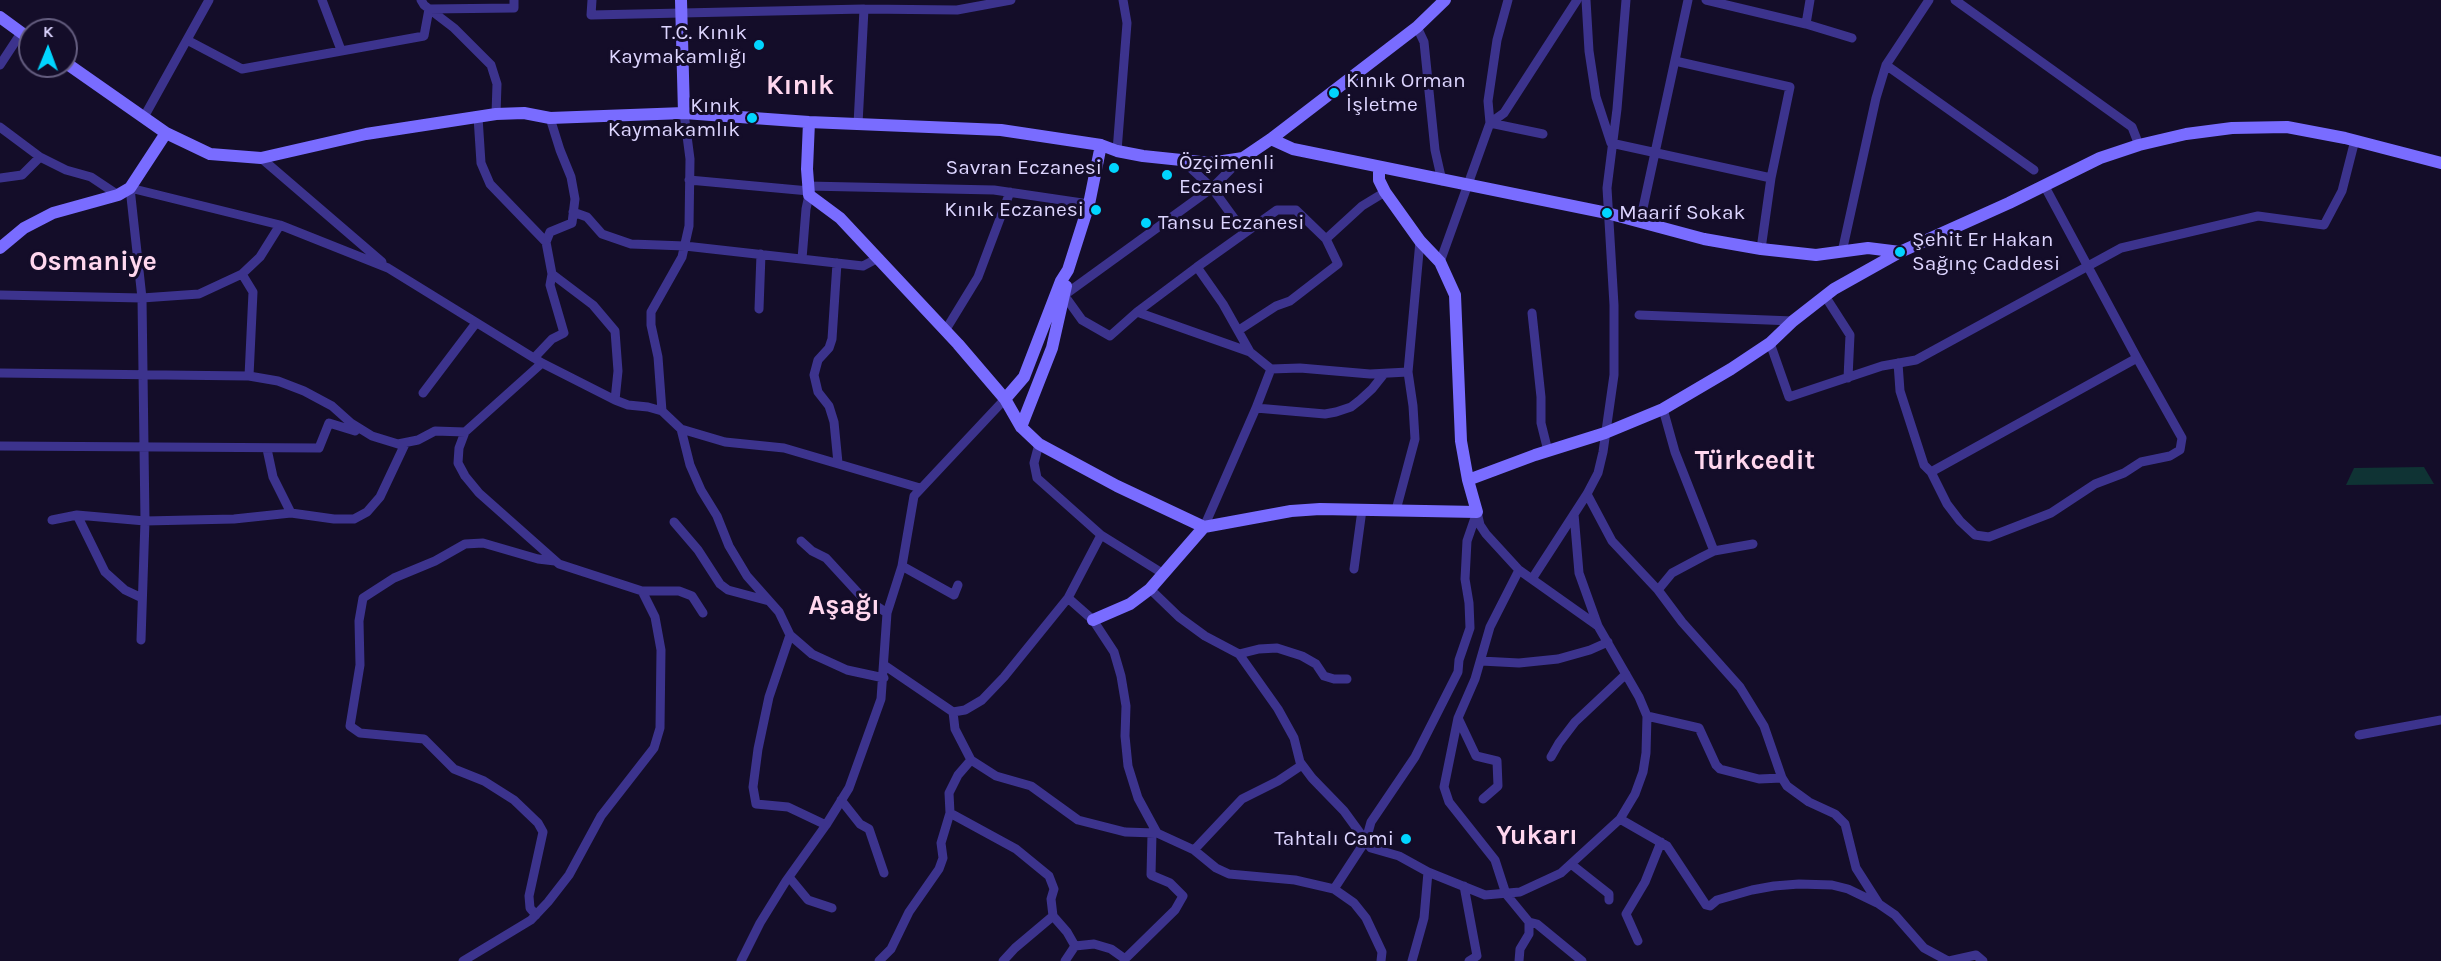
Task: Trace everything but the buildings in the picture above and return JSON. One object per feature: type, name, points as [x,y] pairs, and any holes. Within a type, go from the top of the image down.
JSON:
[{"type":"street","points":[[144,117],[208,0]]},
{"type":"street","points":[[322,0],[341,50]]},
{"type":"street","points":[[421,0],[454,28],[491,65],[497,84],[496,114]]},
{"type":"street","points":[[429,9],[514,8],[514,0]]},
{"type":"street","points":[[592,0],[591,15],[681,6],[957,10],[984,3],[1011,0]]},
{"type":"street","points":[[1117,151],[1127,23],[1123,0]]},
{"type":"street","points":[[1021,427],[1052,348],[1059,298],[1212,188],[1243,158],[1417,27],[1445,0]]},
{"type":"street","points":[[1440,262],[1490,123],[1488,101],[1497,40],[1508,0]]},
{"type":"street","points":[[1490,123],[1504,113],[1577,0]]},
{"type":"street","points":[[1586,0],[1589,51],[1596,98],[1611,143]]},
{"type":"street","points":[[1532,579],[1598,473],[1605,433],[1614,375],[1614,306],[1607,213],[1611,143],[1617,109],[1626,0]]},
{"type":"street","points":[[1640,222],[1688,0]]},
{"type":"street","points":[[1706,0],[1806,24],[1852,38]]},
{"type":"street","points":[[1806,24],[1810,0]]},
{"type":"street","points":[[1842,252],[1876,98],[1886,65],[1929,0]]},
{"type":"street","points":[[1955,0],[2132,127],[2139,145]]},
{"type":"street","points":[[662,411],[658,357],[651,325],[651,312],[682,257],[689,226],[690,159],[684,113],[681,6]]},
{"type":"street","points":[[187,40],[242,69],[424,36],[429,9]]},
{"type":"street","points":[[858,124],[864,9]]},
{"type":"street","points":[[0,17],[18,31]]},
{"type":"street","points":[[1417,27],[1424,42],[1435,150],[1442,181]]},
{"type":"street","points":[[0,65],[18,44]]},
{"type":"street","points":[[1675,61],[1790,87],[1771,178],[1761,249]]},
{"type":"street","points":[[1886,65],[2034,170]]},
{"type":"street","points":[[78,71],[166,133],[210,154],[261,158],[366,134],[496,114],[524,113],[550,118],[684,113],[809,122],[1001,130],[1182,160],[1210,163],[1243,158]]},
{"type":"street","points":[[478,117],[481,163],[490,184],[546,242]]},
{"type":"street","points":[[550,118],[560,150],[572,177],[575,199],[572,223],[550,232],[546,242],[552,274],[550,285],[564,333],[552,339],[538,360],[465,432],[459,448],[458,463],[465,477],[487,500],[556,561]]},
{"type":"street","points":[[802,259],[808,190],[809,122]]},
{"type":"street","points":[[1490,123],[1543,134]]},
{"type":"street","points":[[0,127],[40,157],[66,170],[91,177],[118,195]]},
{"type":"street","points":[[1468,480],[1605,433],[1662,409],[1731,369],[1770,343],[1825,296],[1900,252],[2100,158],[2139,145],[2186,134],[2232,128],[2287,127],[2355,140],[2441,163]]},
{"type":"street","points":[[0,248],[24,228],[53,213],[118,195],[130,188],[166,133]]},
{"type":"street","points":[[1271,139],[1293,149],[1349,160],[1379,169],[1467,184],[1607,213],[1704,239],[1761,249],[1816,255],[1868,248],[1900,252]]},
{"type":"street","points":[[1770,343],[1789,397],[1882,366],[1916,360],[2121,248],[2258,216],[2324,225],[2342,191],[2355,140]]},
{"type":"street","points":[[1611,143],[1771,178]]},
{"type":"street","points":[[754,961],[742,959],[760,923],[849,788],[881,699],[887,613],[902,566],[914,496],[1024,377],[1059,298],[1089,204],[1101,145]]},
{"type":"street","points":[[0,178],[22,175],[40,157]]},
{"type":"street","points":[[261,158],[388,268],[538,360],[615,400],[628,405],[662,411],[681,429],[725,442],[784,448],[920,488]]},
{"type":"street","points":[[1182,160],[1212,188],[1244,232]]},
{"type":"street","points":[[1379,169],[1379,180],[1385,192],[1420,241],[1440,262],[1455,295],[1461,441],[1480,525],[1519,570],[1598,626]]},
{"type":"street","points":[[689,180],[808,190],[905,186],[994,190],[1089,204]]},
{"type":"street","points":[[1898,363],[1900,391],[1924,465],[1931,472],[1947,504],[1960,521],[1976,535],[1989,537],[2051,513],[2095,484],[2141,462],[2170,456],[2180,450],[2182,438],[2044,185]]},
{"type":"street","points":[[130,188],[280,225],[388,268]]},
{"type":"street","points":[[130,188],[142,298],[145,521],[141,640]]},
{"type":"street","points":[[808,190],[840,218],[945,331],[1005,399],[1021,427],[1039,444],[1117,486],[1204,527],[1291,511],[1477,512]]},
{"type":"street","points":[[945,331],[978,277],[1010,192]]},
{"type":"street","points":[[1326,239],[1362,207],[1385,192]]},
{"type":"street","points":[[1059,298],[1082,320],[1110,336],[1137,312],[1244,232],[1277,210],[1296,210],[1326,239],[1338,264],[1290,300],[1276,306],[1239,330]]},
{"type":"street","points":[[573,212],[587,218],[597,231],[615,241],[646,246],[685,246],[863,266],[878,258]]},
{"type":"street","points":[[0,295],[142,298],[199,294],[242,274],[260,257],[280,225]]},
{"type":"street","points":[[1396,510],[1415,439],[1408,372],[1420,241]]},
{"type":"street","points":[[759,309],[760,254]]},
{"type":"street","points":[[837,263],[832,339],[829,348],[818,360],[814,375],[818,392],[829,406],[834,422],[838,463]]},
{"type":"street","points":[[1197,267],[1239,330],[1250,352]]},
{"type":"street","points":[[242,274],[253,292],[249,376]]},
{"type":"street","points":[[552,274],[593,305],[615,331],[618,370],[615,400]]},
{"type":"street","points":[[1825,296],[1850,335],[1848,378]]},
{"type":"street","points":[[1137,312],[1250,352],[1271,369],[1300,368],[1384,374],[1408,372]]},
{"type":"street","points":[[1532,313],[1541,397],[1541,423],[1548,451]]},
{"type":"street","points":[[1639,315],[1793,321]]},
{"type":"street","points":[[423,393],[476,323]]},
{"type":"street","points":[[1931,472],[2137,358]]},
{"type":"street","points":[[1093,620],[1130,604],[1150,589],[1204,527],[1271,369]]},
{"type":"street","points":[[0,373],[249,376],[278,381],[304,391],[332,406],[372,436],[405,444],[435,431],[465,432]]},
{"type":"street","points":[[1256,408],[1325,414],[1336,412],[1351,407],[1360,400],[1384,374]]},
{"type":"street","points":[[1662,409],[1675,452],[1714,551]]},
{"type":"street","points":[[0,446],[319,448],[329,423],[355,431],[358,427]]},
{"type":"street","points":[[681,429],[690,465],[701,490],[717,516],[729,546],[747,576],[784,620],[790,635],[812,654],[847,670],[884,678]]},
{"type":"street","points":[[51,520],[77,515],[145,521],[234,519],[291,513],[354,519],[367,512],[380,497],[405,444]]},
{"type":"street","points":[[1039,444],[1034,464],[1038,478],[1101,535],[1162,573]]},
{"type":"street","points":[[267,448],[273,477],[291,513]]},
{"type":"street","points":[[1587,494],[1612,541],[1658,590],[1682,622],[1740,687],[1764,726],[1782,778],[1787,786],[1809,802],[1828,809],[1845,824],[1856,868],[1879,904]]},
{"type":"street","points":[[1354,569],[1362,510]]},
{"type":"street","points":[[1334,889],[1366,840],[1371,822],[1414,758],[1458,672],[1459,660],[1470,628],[1470,603],[1466,579],[1467,541],[1477,512]]},
{"type":"street","points":[[1150,589],[1179,617],[1205,636],[1239,654],[1278,709],[1294,738],[1302,765],[1311,778],[1344,811],[1371,848],[1399,856],[1428,872],[1485,895],[1506,894],[1531,888],[1561,873],[1620,819],[1635,794],[1647,753],[1647,716],[1598,626],[1579,573],[1574,514]]},
{"type":"street","points":[[77,515],[105,572],[125,590],[142,598]]},
{"type":"street","points":[[674,522],[698,550],[720,584],[728,590],[771,602]]},
{"type":"street","points":[[884,665],[953,712],[965,710],[982,700],[1005,677],[1068,598],[1101,535]]},
{"type":"street","points":[[801,541],[812,551],[826,558],[861,595],[887,613]]},
{"type":"street","points":[[536,915],[530,908],[529,896],[543,832],[538,823],[514,800],[484,781],[454,769],[424,739],[360,733],[350,726],[360,665],[359,621],[363,598],[394,578],[435,561],[465,544],[483,543],[538,559],[556,561],[604,580],[642,591],[679,591],[692,596],[703,613]]},
{"type":"street","points":[[1658,590],[1672,573],[1714,551],[1753,544]]},
{"type":"street","points":[[902,566],[954,595],[958,585]]},
{"type":"street","points":[[1519,570],[1490,627],[1475,679],[1458,718],[1444,788],[1449,802],[1494,860],[1506,894],[1529,922],[1537,924],[1582,961]]},
{"type":"street","points":[[463,961],[536,915],[569,875],[601,816],[654,748],[660,728],[661,650],[655,617],[642,591]]},
{"type":"street","points":[[1068,598],[1093,620],[1114,652],[1126,706],[1125,736],[1128,766],[1138,798],[1154,833],[1151,874],[1170,884],[1183,896],[1175,910],[1126,960],[1111,949],[1094,945],[1075,946]]},
{"type":"street","points":[[790,635],[769,697],[758,749],[753,787],[756,804],[788,807],[826,825]]},
{"type":"street","points":[[1481,661],[1520,663],[1558,659],[1608,642]]},
{"type":"street","points":[[1239,654],[1269,648],[1286,650],[1316,664],[1324,676],[1347,679]]},
{"type":"street","points":[[1458,672],[1475,679]]},
{"type":"street","points":[[1551,757],[1559,742],[1575,722],[1626,674]]},
{"type":"street","points":[[953,712],[955,729],[971,760],[996,776],[1031,786],[1078,820],[1125,832],[1154,833],[1194,850],[1216,868],[1229,874],[1295,880],[1334,889],[1354,903],[1366,918],[1382,952],[1381,961]]},
{"type":"street","points":[[1647,716],[1699,728],[1720,769],[1759,778],[1782,778]]},
{"type":"street","points":[[1458,718],[1476,756],[1497,761],[1498,786],[1483,799]]},
{"type":"street","points":[[2359,735],[2441,720]]},
{"type":"street","points":[[879,961],[891,949],[909,912],[939,869],[943,858],[941,843],[950,813],[950,793],[958,775],[971,760]]},
{"type":"street","points":[[1194,850],[1242,799],[1278,781],[1302,765]]},
{"type":"street","points":[[841,800],[860,824],[868,829],[884,873]]},
{"type":"street","points":[[950,813],[1016,849],[1050,876],[1054,889],[1053,916],[1067,932],[1075,946]]},
{"type":"street","points":[[1620,819],[1666,846],[1707,905],[1710,906],[1717,900],[1741,893],[1774,886],[1832,885],[1848,889],[1879,904],[1895,915],[1924,948],[1948,961],[1976,956],[1983,961]]},
{"type":"street","points":[[1638,941],[1626,914],[1645,882],[1661,843]]},
{"type":"street","points":[[1571,864],[1609,894],[1609,900]]},
{"type":"street","points":[[1412,961],[1424,918],[1428,872]]},
{"type":"street","points":[[789,877],[808,900],[832,908]]},
{"type":"street","points":[[1464,886],[1477,956],[1469,961]]},
{"type":"street","points":[[1003,961],[1053,916]]},
{"type":"street","points":[[1520,961],[1520,949],[1529,934],[1529,922]]},
{"type":"street","points":[[1065,961],[1075,946]]},
{"type":"green space","points":[[2424,467],[2434,484],[2346,485],[2354,468]]},
{"type":"place","name":"T.C. Kınık Kaymakamlığı","points":[[759,45]]},
{"type":"place","name":"Kınık Orman İşletme","points":[[1334,93]]},
{"type":"place","name":"Kınık Kaymakamlık","points":[[752,118]]},
{"type":"place","name":"Savran Eczanesi","points":[[1114,168]]},
{"type":"place","name":"Özçimenli Eczanesi","points":[[1167,175]]},
{"type":"place","name":"Kınık Eczanesi","points":[[1096,210]]},
{"type":"place","name":"Maarif Sokak","points":[[1607,213]]},
{"type":"place","name":"Tansu Eczanesi","points":[[1146,223]]},
{"type":"place","name":"Şehit Er Hakan Sağınç Caddesi","points":[[1900,252]]},
{"type":"place","name":"Tahtalı Cami","points":[[1406,839]]},
{"type":"district","name":"Kınık","points":[[800,86]]},
{"type":"district","name":"Osmaniye","points":[[93,262]]},
{"type":"district","name":"Türkcedit","points":[[1755,461]]},
{"type":"district","name":"Aşağı","points":[[844,606]]},
{"type":"district","name":"Yukarı","points":[[1537,836]]}]
